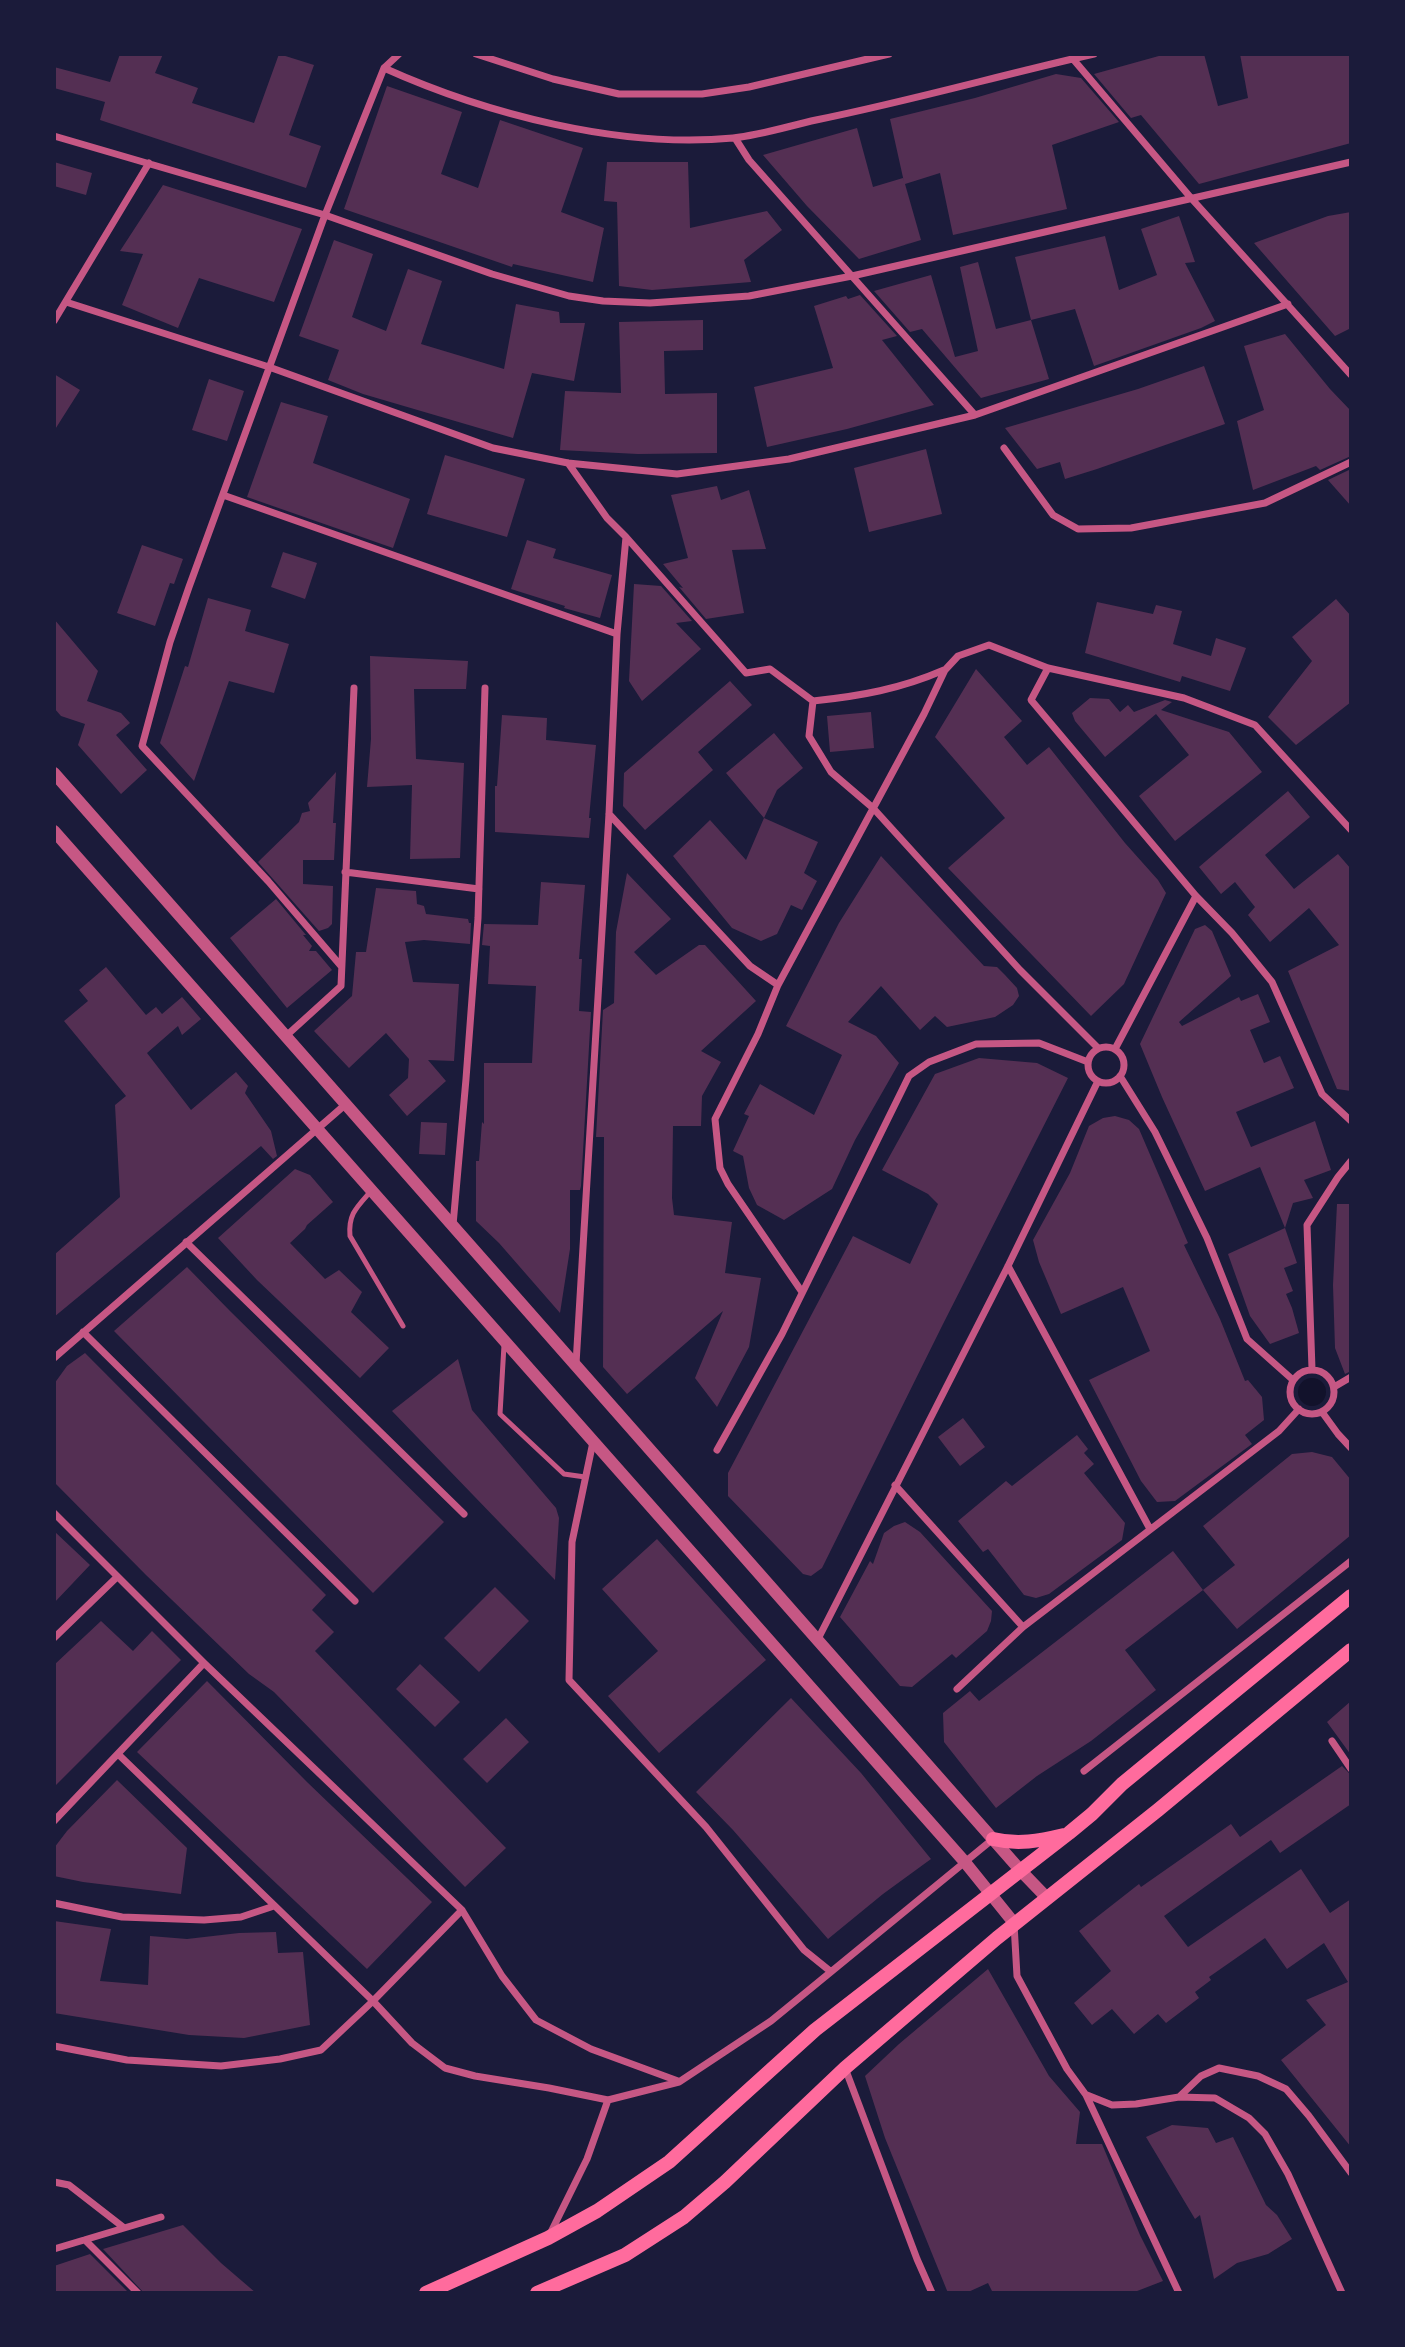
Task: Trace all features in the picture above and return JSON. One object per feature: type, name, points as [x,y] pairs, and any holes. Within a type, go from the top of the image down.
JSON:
[{"type":"main road","points":[[426,2293],[548,2238],[597,2211],[669,2162],[815,2030],[1093,1814],[1122,1784],[1351,1596]]},
{"type":"main road","points":[[537,2293],[625,2255],[684,2217],[725,2182],[845,2068],[1014,1923],[1158,1810],[1351,1650]]},
{"type":"main road","points":[[993,1839],[1027,1843],[1069,1833]]},
{"type":"street","points":[[341,966],[268,881],[142,746],[170,642],[325,215],[384,68],[399,54]]},
{"type":"street","points":[[476,54],[553,79],[620,94],[702,94],[749,87],[889,54]]},
{"type":"street","points":[[384,68],[416,83],[490,108],[592,132],[663,141],[736,138],[874,108],[1094,54]]},
{"type":"street","points":[[1073,59],[1191,198],[1351,375]]},
{"type":"street","points":[[54,136],[325,215],[492,274],[569,296],[603,302],[650,303],[749,296],[852,276],[1351,162]]},
{"type":"street","points":[[736,138],[749,160],[975,415]]},
{"type":"street","points":[[54,321],[149,163]]},
{"type":"street","points":[[66,302],[269,367],[493,448],[568,463],[677,474],[789,459],[975,415],[1288,304]]},
{"type":"street","points":[[1004,448],[1053,515],[1078,529],[1131,528],[1265,503],[1351,462]]},
{"type":"street","points":[[568,463],[607,518],[746,673],[770,669],[813,701],[860,696],[913,684],[945,670]]},
{"type":"street","points":[[223,495],[617,634]]},
{"type":"street","points":[[576,1365],[617,634],[626,537]]},
{"type":"street","points":[[802,1292],[728,1184],[720,1168],[715,1119],[758,1034],[778,985],[924,715],[945,670],[958,656],[989,645],[1048,668],[1184,698],[1255,725],[1351,830]]},
{"type":"street","points":[[1048,668],[1031,699],[1196,896],[1232,933],[1272,982],[1322,1094],[1351,1121]]},
{"type":"street","points":[[286,1036],[341,986],[354,688]]},
{"type":"street","points":[[453,1225],[479,890],[485,688]]},
{"type":"street","points":[[813,701],[809,736],[831,772],[873,808],[1020,970],[1098,1048]]},
{"type":"street","points":[[54,773],[1047,1898]]},
{"type":"street","points":[[609,814],[750,966],[778,985]]},
{"type":"street","points":[[54,831],[991,1893],[1014,1923],[1017,1976],[1067,2069],[1086,2095],[1179,2293]]},
{"type":"street","points":[[345,872],[479,890]]},
{"type":"street","points":[[1115,1049],[1196,896]]},
{"type":"street","points":[[717,1450],[782,1334],[909,1076],[929,1062],[976,1044],[1039,1042],[1088,1062]]},
{"type":"street","points":[[1098,1048],[1115,1049],[1123,1059],[1120,1076],[1110,1082],[1098,1081],[1090,1073],[1088,1062],[1093,1051],[1098,1048]]},
{"type":"street","points":[[1120,1076],[1155,1132],[1207,1238],[1247,1339],[1293,1380]]},
{"type":"street","points":[[818,1639],[1008,1266],[1098,1081]]},
{"type":"street","points":[[54,1358],[346,1104]]},
{"type":"street","points":[[1312,1369],[1307,1225],[1351,1161]]},
{"type":"street","points":[[186,1241],[464,1514]]},
{"type":"street","points":[[1008,1266],[1150,1529]]},
{"type":"street","points":[[83,1332],[355,1601]]},
{"type":"street","points":[[1312,1369],[1327,1374],[1334,1387],[1333,1402],[1322,1412],[1309,1414],[1298,1409],[1290,1395],[1293,1380],[1298,1374],[1312,1369]]},
{"type":"street","points":[[1334,1387],[1351,1377]]},
{"type":"street","points":[[957,1689],[1023,1627],[1279,1431],[1298,1409]]},
{"type":"street","points":[[1322,1412],[1351,1448]]},
{"type":"street","points":[[593,1441],[572,1542],[569,1680],[706,1827],[804,1950],[830,1971]]},
{"type":"street","points":[[895,1485],[1023,1627]]},
{"type":"street","points":[[54,1513],[204,1663],[462,1910],[502,1976],[536,2020],[591,2049],[679,2082]]},
{"type":"street","points":[[1084,1770],[1351,1560]]},
{"type":"street","points":[[54,1637],[117,1577]]},
{"type":"street","points":[[54,1821],[204,1663]]},
{"type":"street","points":[[1332,1741],[1351,1769]]},
{"type":"street","points":[[118,1754],[373,2001],[412,2043],[445,2068],[608,2100],[679,2082],[771,2021],[993,1839]]},
{"type":"street","points":[[54,1903],[122,1917],[204,1920],[241,1917],[274,1906]]},
{"type":"street","points":[[54,2046],[127,2060],[220,2066],[280,2059],[321,2050],[462,1910]]},
{"type":"street","points":[[845,2068],[932,2293]]},
{"type":"street","points":[[1179,2096],[1201,2077],[1219,2068],[1258,2076],[1286,2089],[1351,2173]]},
{"type":"street","points":[[1086,2095],[1112,2105],[1136,2104],[1179,2096],[1215,2098],[1249,2118],[1265,2134],[1288,2174],[1342,2293]]},
{"type":"street","points":[[548,2238],[587,2159],[608,2100]]},
{"type":"street","points":[[54,2182],[69,2185],[123,2227]]},
{"type":"street","points":[[54,2249],[161,2217]]},
{"type":"street","points":[[85,2240],[138,2293]]},
{"type":"lane","points":[[371,1191],[355,1208],[349,1222],[350,1236],[403,1326]]},
{"type":"lane","points":[[504,1342],[500,1415],[564,1474],[585,1477]]},
{"type":"shaded area","points":[[1312,1378],[1322,1382],[1326,1392],[1322,1402],[1312,1406],[1302,1402],[1298,1392],[1302,1382]]},
{"type":"building","points":[[120,54],[163,54],[155,73],[198,88],[192,103],[254,123],[279,54],[314,65],[289,135],[321,146],[306,188],[100,120],[105,102],[54,88],[54,67],[110,82]]},
{"type":"building","points":[[1166,54],[1204,54],[1218,106],[1248,98],[1240,54],[1351,54],[1351,143],[1199,184],[1141,115],[1131,118],[1094,74]]},
{"type":"building","points":[[1056,74],[1081,78],[1119,122],[1052,145],[1067,209],[953,235],[940,173],[905,184],[921,240],[859,259],[807,206],[763,155],[857,128],[873,187],[903,178],[904,182],[890,119]]},
{"type":"building","points":[[387,86],[462,112],[441,174],[478,188],[500,120],[583,148],[561,212],[604,228],[593,282],[513,264],[512,267],[344,209]]},
{"type":"building","points":[[54,162],[92,173],[86,195],[54,186]]},
{"type":"building","points":[[607,162],[688,162],[690,228],[767,211],[782,230],[744,260],[751,282],[652,290],[619,286],[617,202],[604,201]]},
{"type":"building","points":[[163,185],[302,229],[274,302],[199,278],[178,328],[122,305],[143,254],[120,251]]},
{"type":"building","points":[[1351,212],[1351,328],[1335,336],[1254,243],[1328,216]]},
{"type":"building","points":[[1179,216],[1195,262],[1185,263],[1215,321],[1094,366],[1075,309],[1031,320],[1015,257],[1105,236],[1119,290],[1157,275],[1141,229]]},
{"type":"building","points":[[334,240],[373,254],[352,317],[386,331],[408,269],[442,281],[421,344],[504,369],[516,304],[559,312],[560,323],[585,323],[574,381],[532,373],[513,438],[363,394],[328,380],[339,350],[299,336]]},
{"type":"building","points":[[978,262],[996,329],[1031,320],[1049,379],[981,398],[922,329],[910,332],[874,291],[931,275],[955,357],[978,351],[960,267]]},
{"type":"building","points":[[860,295],[897,336],[882,340],[934,405],[767,447],[754,387],[833,368],[814,306],[846,296],[848,299]]},
{"type":"building","points":[[703,320],[703,350],[664,351],[665,394],[717,393],[717,453],[638,454],[560,450],[565,391],[621,393],[619,322]]},
{"type":"building","points":[[1285,334],[1351,411],[1351,456],[1320,470],[1316,466],[1253,490],[1237,421],[1264,410],[1244,346]]},
{"type":"building","points":[[1204,366],[1225,424],[1065,479],[1060,462],[1037,469],[1005,428],[1138,389]]},
{"type":"building","points":[[54,374],[80,390],[54,431]]},
{"type":"building","points":[[209,379],[244,391],[227,441],[192,430]]},
{"type":"building","points":[[281,402],[328,416],[313,463],[410,499],[393,548],[247,497]]},
{"type":"building","points":[[926,449],[942,514],[869,532],[854,468]]},
{"type":"building","points":[[445,455],[525,479],[507,537],[427,514]]},
{"type":"building","points":[[1351,469],[1351,506],[1328,480]]},
{"type":"building","points":[[717,486],[721,500],[749,490],[766,549],[732,550],[744,613],[706,619],[663,564],[688,558],[671,495]]},
{"type":"building","points":[[527,540],[556,549],[553,558],[612,575],[600,618],[511,589]]},
{"type":"building","points":[[142,545],[183,559],[174,584],[170,583],[155,626],[117,613]]},
{"type":"building","points":[[283,552],[317,563],[305,599],[271,587]]},
{"type":"building","points":[[634,584],[661,586],[692,621],[676,623],[701,649],[642,701],[629,681]]},
{"type":"building","points":[[208,598],[251,610],[245,631],[289,644],[274,693],[229,681],[194,781],[160,743],[185,666],[188,667]]},
{"type":"building","points":[[1336,599],[1351,616],[1351,702],[1296,745],[1268,717],[1312,661],[1292,637]]},
{"type":"building","points":[[1097,602],[1153,614],[1156,605],[1182,611],[1173,644],[1211,656],[1216,638],[1246,648],[1230,691],[1182,676],[1180,682],[1085,653]]},
{"type":"building","points":[[54,619],[98,671],[87,701],[121,713],[130,723],[116,735],[147,770],[121,794],[78,745],[85,724],[61,716],[54,708]]},
{"type":"building","points":[[370,656],[468,661],[466,689],[414,689],[416,759],[464,763],[460,858],[410,859],[412,785],[367,787],[371,739]]},
{"type":"building","points":[[976,669],[1022,721],[1004,737],[1027,765],[1049,747],[1166,893],[1124,984],[1091,1016],[948,868],[1005,818],[935,737]]},
{"type":"building","points":[[730,681],[752,705],[698,752],[713,770],[645,830],[623,806],[624,773]]},
{"type":"building","points":[[1090,698],[1109,699],[1120,712],[1128,705],[1134,712],[1165,700],[1172,702],[1161,710],[1229,732],[1262,772],[1175,841],[1139,796],[1189,755],[1156,714],[1105,757],[1075,721],[1072,713]]},
{"type":"building","points":[[871,712],[874,748],[830,752],[827,716]]},
{"type":"building","points":[[502,715],[547,718],[546,740],[596,745],[589,838],[495,832],[495,786]]},
{"type":"building","points":[[774,733],[803,768],[777,790],[764,818],[726,773]]},
{"type":"building","points":[[336,772],[334,860],[303,860],[303,884],[333,886],[332,924],[319,931],[258,862],[299,822],[302,813],[310,811],[308,803]]},
{"type":"building","points":[[1288,791],[1310,817],[1265,855],[1294,889],[1338,854],[1351,869],[1351,1091],[1337,1089],[1288,971],[1339,945],[1309,908],[1270,942],[1248,915],[1255,907],[1235,882],[1221,894],[1199,867]]},
{"type":"building","points":[[764,818],[818,842],[804,873],[817,881],[802,910],[791,905],[777,934],[761,941],[732,928],[673,856],[710,820],[746,860]]},
{"type":"building","points":[[881,856],[984,966],[997,967],[1005,975],[1017,988],[1019,996],[1013,1005],[995,1017],[947,1027],[935,1016],[920,1030],[881,986],[848,1022],[876,1036],[899,1063],[855,1140],[832,1189],[784,1220],[757,1205],[749,1188],[743,1156],[733,1151],[749,1116],[744,1114],[760,1084],[814,1115],[842,1055],[786,1026],[839,923]]},
{"type":"building","points":[[627,873],[671,919],[634,952],[656,975],[699,945],[705,945],[756,1001],[701,1051],[721,1062],[702,1096],[701,1126],[673,1126],[674,1215],[732,1222],[725,1273],[761,1278],[749,1347],[717,1407],[695,1378],[723,1311],[627,1394],[603,1367],[604,1137],[596,1137],[603,1010],[614,1003],[616,932]]},
{"type":"building","points":[[541,882],[585,885],[579,959],[582,959],[579,1011],[591,1012],[581,1186],[580,1190],[570,1190],[570,1249],[560,1313],[499,1243],[476,1221],[476,1161],[479,1161],[482,1122],[484,1124],[484,1063],[532,1063],[536,986],[488,984],[490,946],[482,945],[484,924],[538,925]]},
{"type":"building","points":[[376,888],[416,891],[417,904],[424,906],[426,914],[468,919],[471,923],[470,944],[424,940],[405,942],[413,982],[459,984],[454,1061],[428,1060],[446,1081],[407,1116],[389,1095],[408,1078],[409,1059],[386,1033],[349,1068],[314,1031],[352,996],[356,952],[366,952]]},
{"type":"building","points":[[276,899],[306,935],[303,935],[312,946],[309,951],[316,951],[332,970],[287,1008],[230,938]]},
{"type":"building","points":[[1205,925],[1212,931],[1231,976],[1179,1022],[1182,1026],[1239,997],[1241,1001],[1258,994],[1270,1022],[1250,1030],[1264,1063],[1280,1056],[1294,1088],[1236,1112],[1251,1147],[1315,1121],[1331,1170],[1304,1180],[1313,1198],[1293,1203],[1285,1228],[1260,1167],[1205,1191],[1140,1044],[1195,929]]},
{"type":"building","points":[[106,967],[146,1015],[156,1007],[162,1014],[182,997],[201,1019],[182,1035],[178,1026],[147,1053],[191,1110],[236,1072],[248,1086],[245,1093],[271,1131],[277,1156],[273,1159],[261,1146],[54,1317],[54,1255],[120,1197],[115,1105],[126,1096],[64,1021],[88,1001],[79,990]]},
{"type":"building","points":[[979,1058],[1037,1063],[1068,1078],[822,1568],[811,1576],[803,1574],[728,1496],[728,1473],[853,1236],[910,1264],[938,1204],[928,1194],[882,1170],[935,1074]]},
{"type":"building","points":[[1115,1116],[1129,1120],[1139,1129],[1188,1243],[1184,1245],[1220,1319],[1245,1381],[1248,1380],[1262,1397],[1264,1420],[1245,1435],[1252,1444],[1175,1501],[1157,1502],[1141,1481],[1089,1380],[1150,1351],[1123,1287],[1061,1314],[1039,1262],[1033,1240],[1070,1173],[1089,1126],[1103,1118]]},
{"type":"building","points":[[421,1122],[447,1123],[445,1155],[419,1154]]},
{"type":"building","points":[[295,1169],[310,1175],[333,1202],[290,1243],[325,1279],[339,1270],[362,1292],[351,1312],[389,1348],[360,1378],[257,1280],[218,1238]]},
{"type":"building","points":[[1337,1204],[1351,1204],[1351,1371],[1345,1374],[1335,1348],[1333,1285]]},
{"type":"building","points":[[1285,1228],[1297,1263],[1284,1268],[1293,1291],[1286,1294],[1299,1333],[1270,1344],[1250,1316],[1228,1254]]},
{"type":"building","points":[[187,1267],[444,1522],[373,1593],[114,1331]]},
{"type":"building","points":[[85,1353],[326,1595],[312,1610],[334,1632],[315,1651],[506,1848],[465,1887],[274,1692],[249,1674],[54,1482],[54,1384],[67,1366]]},
{"type":"building","points":[[458,1359],[472,1410],[556,1508],[559,1518],[555,1580],[392,1411]]},
{"type":"building","points":[[963,1418],[985,1447],[960,1466],[938,1437]]},
{"type":"building","points":[[1077,1435],[1088,1449],[1084,1453],[1094,1464],[1084,1473],[1125,1523],[1122,1540],[1049,1594],[1036,1598],[1024,1595],[988,1549],[983,1552],[958,1521],[1006,1481],[1012,1486]]},
{"type":"building","points":[[1312,1452],[1332,1457],[1351,1480],[1351,1535],[1237,1629],[1203,1590],[1235,1565],[1203,1526],[1292,1454]]},
{"type":"building","points":[[905,1522],[920,1532],[992,1611],[987,1631],[956,1658],[952,1654],[912,1687],[900,1686],[840,1617],[870,1561],[873,1564],[884,1533]]},
{"type":"building","points":[[54,1531],[90,1565],[54,1603]]},
{"type":"building","points":[[657,1539],[766,1660],[659,1753],[608,1696],[658,1651],[602,1589]]},
{"type":"building","points":[[1173,1551],[1203,1590],[1125,1650],[1156,1690],[1091,1741],[1037,1776],[996,1808],[944,1742],[943,1713],[970,1691],[979,1701]]},
{"type":"building","points":[[495,1587],[529,1621],[479,1672],[444,1638]]},
{"type":"building","points":[[101,1621],[133,1651],[152,1631],[181,1660],[54,1787],[54,1665]]},
{"type":"building","points":[[420,1664],[460,1702],[435,1727],[396,1689]]},
{"type":"building","points":[[207,1681],[432,1902],[367,1969],[137,1752]]},
{"type":"building","points":[[791,1698],[861,1773],[931,1859],[828,1939],[733,1830],[696,1792]]},
{"type":"building","points":[[1351,1701],[1351,1755],[1327,1722]]},
{"type":"building","points":[[506,1718],[529,1742],[487,1783],[463,1759]]},
{"type":"building","points":[[1342,1766],[1351,1775],[1351,1804],[1280,1853],[1271,1840],[1164,1916],[1188,1947],[1301,1869],[1330,1913],[1351,1899],[1351,2147],[1281,2060],[1326,2025],[1306,2000],[1348,1982],[1324,1943],[1287,1969],[1265,1938],[1209,1977],[1211,1980],[1195,1992],[1199,1998],[1166,2023],[1158,2014],[1134,2034],[1112,2009],[1092,2025],[1074,2003],[1111,1971],[1079,1931],[1139,1884],[1141,1887],[1231,1824],[1240,1837]]},
{"type":"building","points":[[117,1780],[187,1848],[181,1894],[54,1876],[54,1848]]},
{"type":"building","points":[[54,1921],[111,1929],[100,1981],[148,1985],[150,1936],[187,1939],[276,1932],[278,1953],[303,1952],[310,2025],[244,2038],[189,2035],[54,2013]]},
{"type":"building","points":[[988,1969],[1049,2076],[1080,2112],[1076,2144],[1102,2144],[1140,2235],[1163,2281],[1132,2293],[993,2293],[988,2283],[966,2293],[948,2293],[885,2138],[865,2076]]},
{"type":"building","points":[[1172,2125],[1208,2128],[1216,2143],[1233,2137],[1266,2205],[1277,2215],[1292,2239],[1268,2254],[1237,2263],[1214,2279],[1200,2215],[1195,2219],[1146,2137]]},
{"type":"building","points":[[183,2225],[256,2293],[144,2293],[103,2249]]},
{"type":"building","points":[[90,2254],[129,2293],[54,2293],[54,2266]]}]
